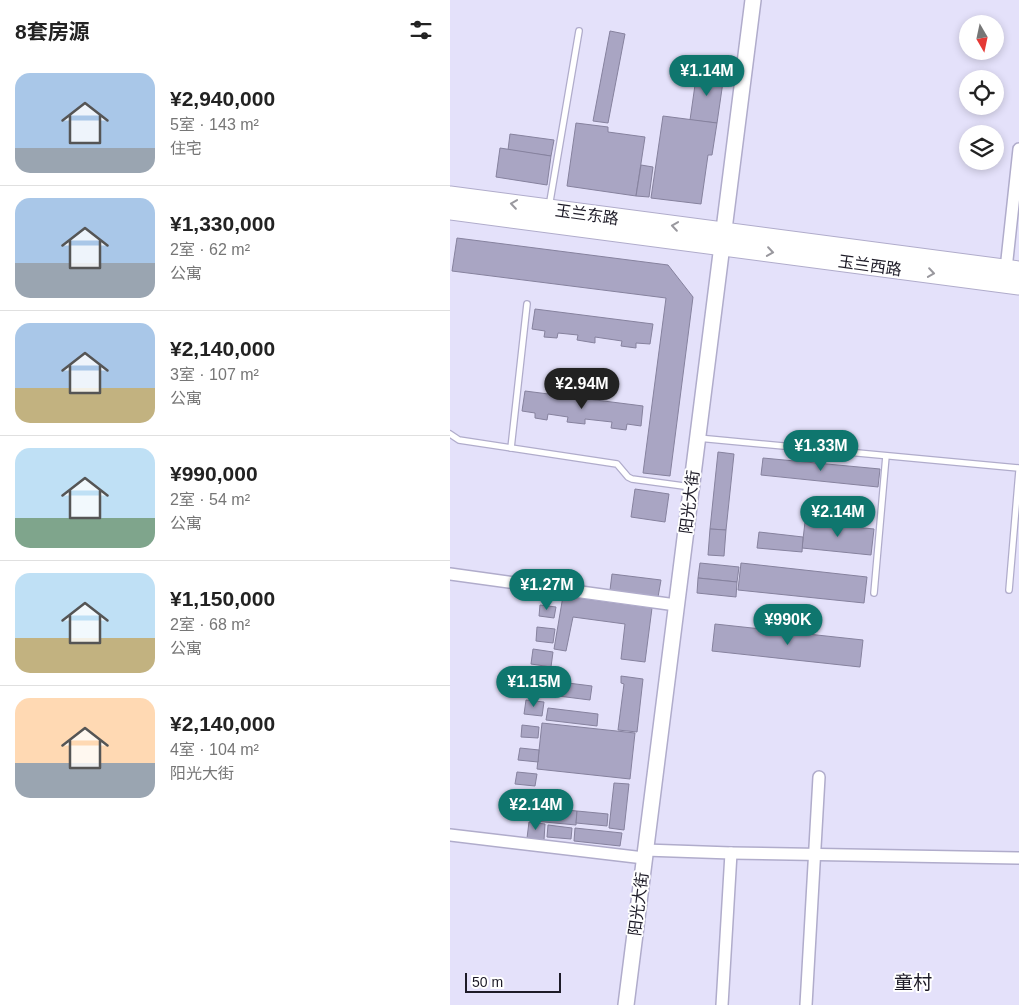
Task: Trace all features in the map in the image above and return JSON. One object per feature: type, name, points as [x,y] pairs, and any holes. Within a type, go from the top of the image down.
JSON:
[{"type":"highway","name":"玉兰东路","points":[[450,196],[549,209],[723,239]]},
{"type":"highway","name":"玉兰东路","points":[[450,210],[723,239]]},
{"type":"highway","name":"玉兰西路","points":[[723,239],[1012,270]]},
{"type":"highway","name":"玉兰西路","points":[[723,239],[1019,285]]},
{"type":"street","name":"阳光大街","points":[[626,1005],[753,0]]},
{"type":"street","points":[[1012,270],[1019,149]]},
{"type":"street","points":[[450,574],[676,605]]},
{"type":"street","points":[[806,1005],[819,777]]},
{"type":"street","points":[[450,835],[645,854],[732,853],[1019,858]]},
{"type":"street","points":[[722,1005],[732,853]]},
{"type":"lane","points":[[549,209],[580,31]]},
{"type":"lane","points":[[511,448],[527,304]]},
{"type":"lane","points":[[450,434],[459,440],[617,464],[632,479],[691,487]]},
{"type":"lane","points":[[698,438],[1019,469],[1009,590]]},
{"type":"lane","points":[[874,593],[886,456]]},
{"type":"building","points":[[610,31],[625,34],[608,123],[593,121]]},
{"type":"building","points":[[697,71],[724,75],[717,123],[690,120]]},
{"type":"building","points":[[663,116],[717,123],[712,155],[708,155],[701,204],[651,198]]},
{"type":"building","points":[[576,123],[608,127],[608,132],[645,137],[636,196],[567,186]]},
{"type":"building","points":[[510,134],[554,140],[551,156],[508,150]]},
{"type":"building","points":[[500,148],[551,156],[547,185],[496,177]]},
{"type":"building","points":[[641,165],[653,167],[649,197],[636,196]]},
{"type":"building","points":[[457,238],[668,265],[693,297],[670,476],[643,473],[666,298],[452,271]]},
{"type":"building","points":[[535,309],[653,324],[650,344],[636,343],[636,348],[621,346],[622,341],[595,337],[595,343],[577,340],[578,335],[558,333],[557,338],[544,337],[545,331],[532,329]]},
{"type":"building","points":[[525,391],[643,406],[641,426],[627,424],[626,430],[611,428],[612,422],[585,419],[585,424],[567,422],[568,417],[548,414],[547,420],[535,418],[535,413],[522,411]]},
{"type":"building","points":[[718,452],[734,454],[726,530],[710,529]]},
{"type":"building","points":[[763,458],[880,469],[878,487],[761,475]]},
{"type":"building","points":[[635,489],[669,494],[665,522],[631,517]]},
{"type":"building","points":[[805,522],[874,529],[871,555],[802,548]]},
{"type":"building","points":[[710,529],[726,530],[724,556],[708,555]]},
{"type":"building","points":[[759,532],[803,537],[802,552],[757,548]]},
{"type":"building","points":[[700,563],[739,567],[737,582],[698,578]]},
{"type":"building","points":[[741,563],[867,577],[864,603],[738,590]]},
{"type":"building","points":[[612,574],[661,580],[658,597],[610,590]]},
{"type":"building","points":[[698,578],[737,582],[736,597],[697,593]]},
{"type":"building","points":[[563,596],[652,608],[645,662],[621,659],[625,624],[573,617],[566,651],[554,649]]},
{"type":"building","points":[[540,605],[556,607],[554,618],[539,616]]},
{"type":"building","points":[[715,624],[863,640],[860,667],[712,651]]},
{"type":"building","points":[[537,627],[555,629],[553,643],[536,641]]},
{"type":"building","points":[[533,649],[553,652],[551,667],[531,664]]},
{"type":"building","points":[[621,676],[643,679],[637,732],[618,730],[624,684],[621,683]]},
{"type":"building","points":[[529,677],[549,680],[547,692],[527,690]]},
{"type":"building","points":[[552,681],[592,686],[590,700],[550,695]]},
{"type":"building","points":[[526,700],[544,702],[542,716],[524,714]]},
{"type":"building","points":[[548,708],[598,714],[597,726],[546,720]]},
{"type":"building","points":[[542,723],[635,733],[630,779],[537,769]]},
{"type":"building","points":[[522,725],[539,727],[538,738],[521,737]]},
{"type":"building","points":[[520,748],[539,750],[538,762],[518,760]]},
{"type":"building","points":[[517,772],[537,774],[535,786],[515,784]]},
{"type":"building","points":[[614,783],[629,784],[624,830],[609,828]]},
{"type":"building","points":[[514,795],[533,797],[532,809],[512,807]]},
{"type":"building","points":[[535,807],[577,811],[576,825],[534,821]]},
{"type":"building","points":[[577,811],[608,814],[607,826],[576,823]]},
{"type":"building","points":[[529,822],[545,824],[544,840],[527,838]]},
{"type":"building","points":[[548,825],[572,828],[571,839],[547,837]]},
{"type":"building","points":[[575,828],[622,833],[620,846],[574,841]]},
{"type":"district","name":"童村","points":[[913,982]]}]
